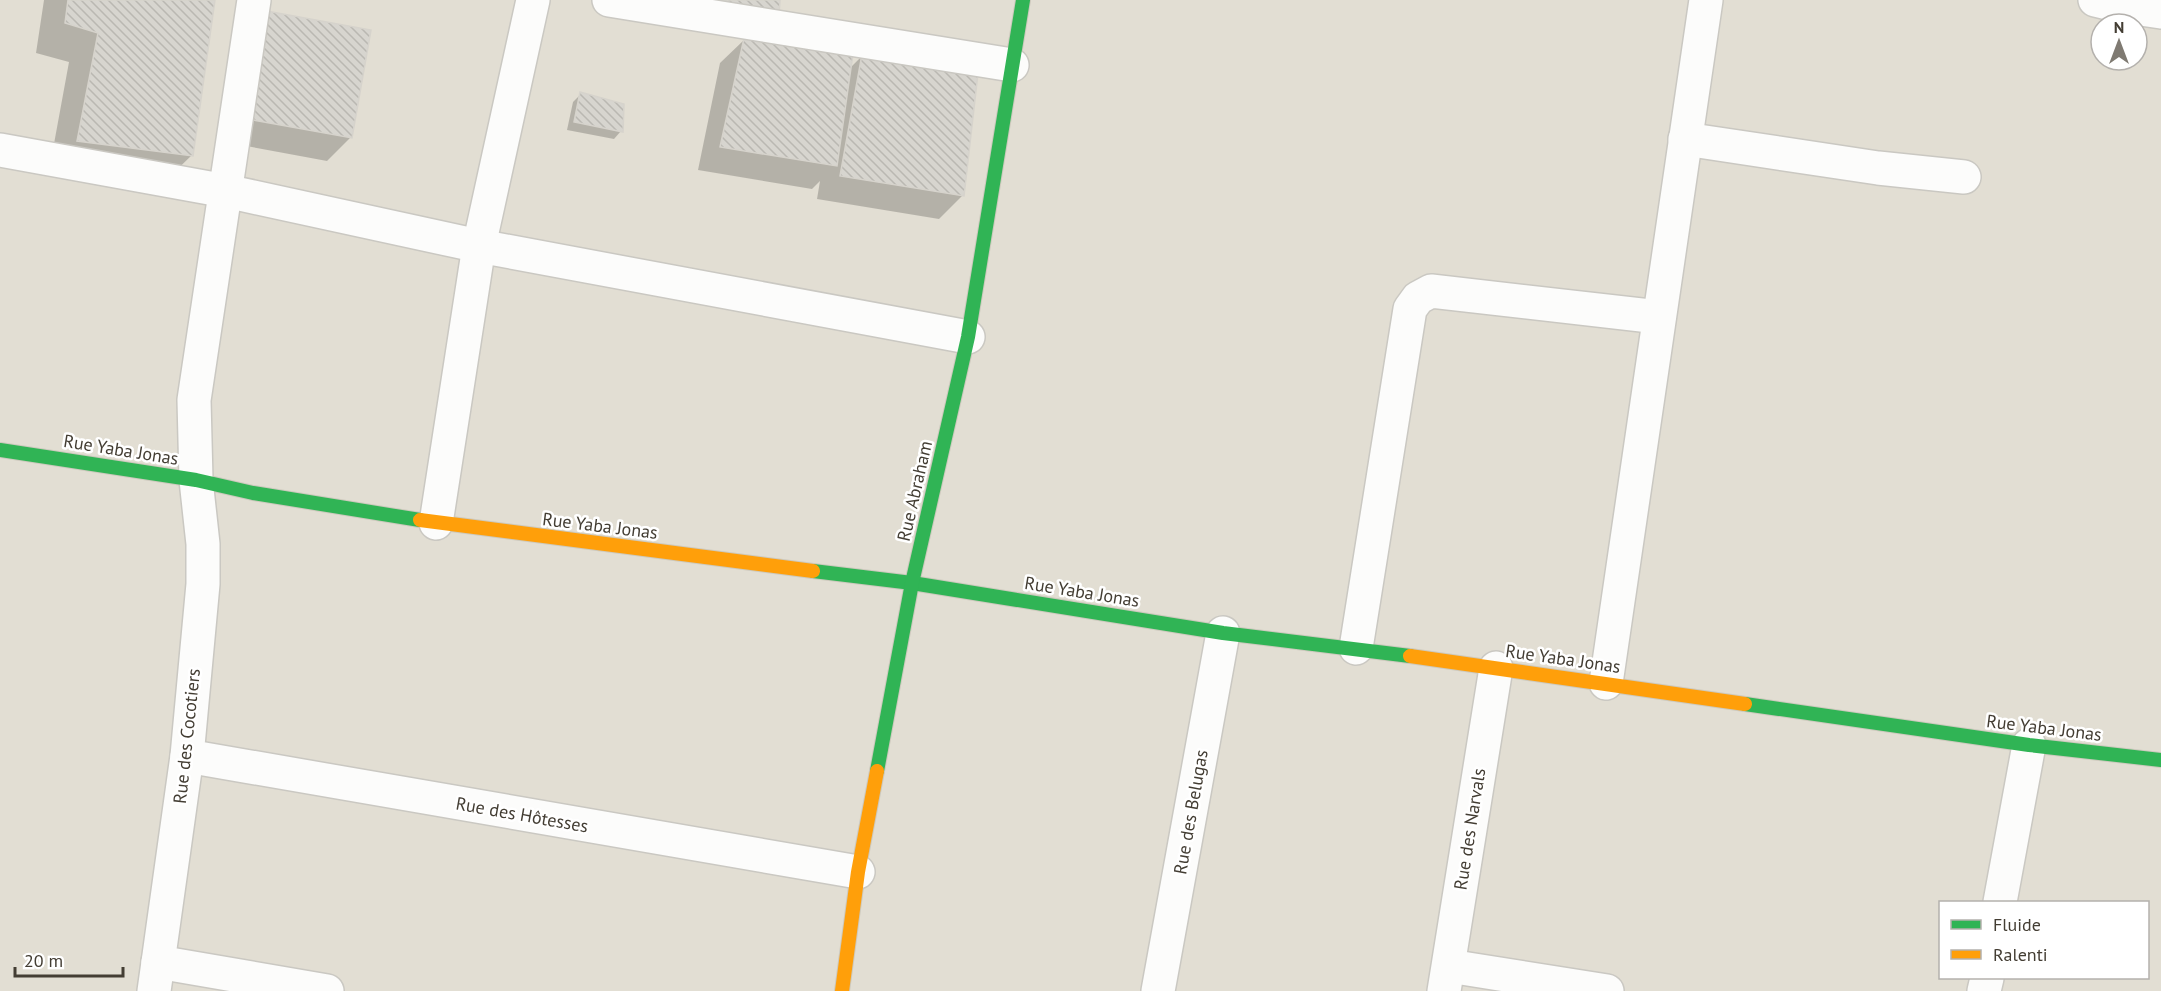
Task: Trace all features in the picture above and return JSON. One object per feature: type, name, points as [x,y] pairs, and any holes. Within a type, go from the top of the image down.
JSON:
[{"type":"street","name":"Rue des Cocotiers","points":[[156,976],[187,756],[203,584],[203,544],[196,480],[194,399],[254,0]]},
{"type":"street","points":[[436,524],[479,246],[533,0]]},
{"type":"street","points":[[609,0],[1012,65]]},
{"type":"street","name":"Rue Abraham","points":[[843,991],[858,872],[912,583],[968,337],[1023,0]]},
{"type":"street","points":[[1606,683],[1706,0]]},
{"type":"street","points":[[2095,0],[2161,12]]},
{"type":"street","points":[[1685,139],[1878,168],[1964,177]]},
{"type":"street","points":[[0,150],[226,190],[479,246],[968,337]]},
{"type":"street","points":[[1356,648],[1410,309],[1418,298],[1431,291],[1659,317]]},
{"type":"street","name":"Rue Yaba Jonas","points":[[0,450],[196,480],[253,494],[436,524],[912,583],[1223,633],[1356,648],[2029,745],[2161,760]]},
{"type":"street","name":"Rue des Belugas","points":[[1158,991],[1223,633]]},
{"type":"street","name":"Rue des Narvals","points":[[1447,979],[1496,668]]},
{"type":"street","points":[[2000,901],[2029,745]]},
{"type":"street","name":"Rue des Hôtesses","points":[[187,756],[858,872]]},
{"type":"street","points":[[156,976],[327,991]]},
{"type":"street","points":[[1447,979],[1607,991]]},
{"type":"shaded area","points":[[0,0],[2161,0],[2161,991],[0,991]]},
{"type":"building","points":[[68,0],[215,0],[193,156],[77,141],[98,33],[65,23]]},
{"type":"building","points":[[714,0],[780,0],[779,15],[714,2]]},
{"type":"building","points":[[261,10],[371,30],[352,138],[242,118]]},
{"type":"building","points":[[744,38],[853,54],[837,166],[720,147]]},
{"type":"building","points":[[862,54],[978,73],[964,196],[840,176]]},
{"type":"building","points":[[580,92],[624,104],[623,132],[574,122]]},
{"type":"traffic: fast","points":[[877,771],[912,583],[968,337],[1023,0]]},
{"type":"traffic: fast","points":[[0,450],[196,480],[253,493],[420,520]]},
{"type":"traffic: fast","points":[[813,571],[912,583],[1223,633],[1410,656]]},
{"type":"traffic: fast","points":[[1745,704],[2029,745],[2161,760]]},
{"type":"traffic: slow","points":[[420,520],[813,571]]},
{"type":"traffic: slow","points":[[1410,656],[1745,704]]},
{"type":"traffic: slow","points":[[842,991],[858,872],[877,771]]}]
